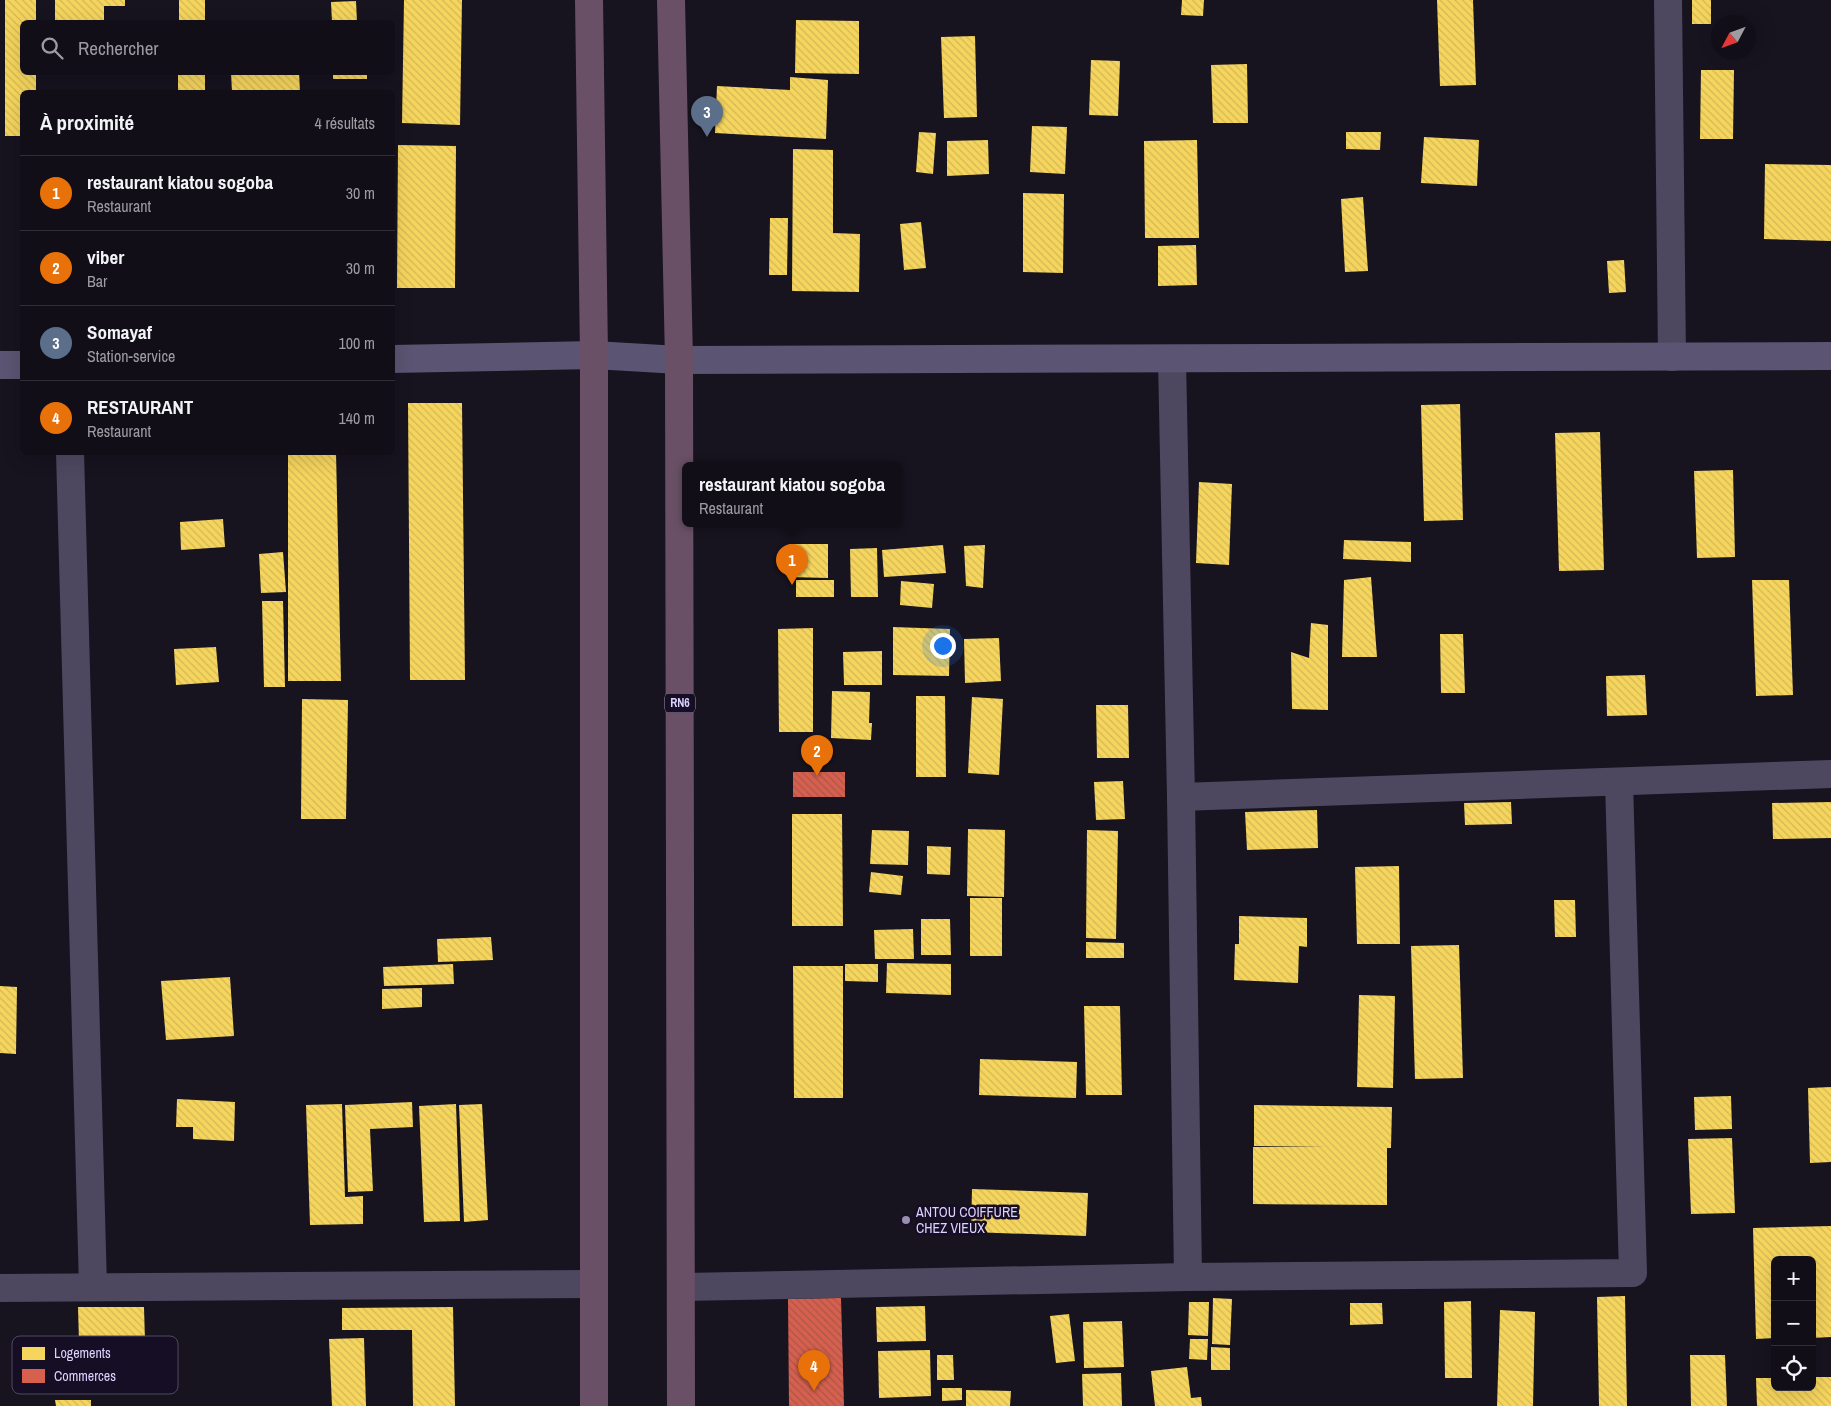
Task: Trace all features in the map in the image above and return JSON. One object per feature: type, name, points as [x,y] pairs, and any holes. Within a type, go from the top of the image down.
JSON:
[{"type":"highway","points":[[589,0],[594,355],[592,1284],[594,1406]]},
{"type":"highway","name":"RN6","points":[[671,0],[680,360],[681,1406]]},
{"type":"street","points":[[1668,0],[1672,357]]},
{"type":"street","points":[[395,359],[594,355],[680,360],[1831,356]]},
{"type":"street","points":[[1172,359],[1188,1277]]},
{"type":"street","points":[[0,365],[20,365]]},
{"type":"street","points":[[70,455],[93,1287]]},
{"type":"street","points":[[1181,797],[1831,774]]},
{"type":"street","points":[[682,1287],[1188,1277],[1633,1273],[1619,782]]},
{"type":"street","points":[[0,1288],[592,1284]]},
{"type":"building: Logements","points":[[5,0],[36,0],[36,20],[20,20],[20,75],[36,75],[36,90],[20,90],[20,136],[5,136]]},
{"type":"building: Logements","points":[[55,0],[125,0],[125,6],[104,6],[104,20],[55,20]]},
{"type":"building: Logements","points":[[179,0],[205,0],[205,20],[179,20]]},
{"type":"building: Logements","points":[[404,0],[462,0],[460,125],[402,123]]},
{"type":"building: Logements","points":[[1182,0],[1204,0],[1203,16],[1181,15]]},
{"type":"building: Logements","points":[[1437,0],[1473,0],[1476,85],[1440,86]]},
{"type":"building: Logements","points":[[1692,0],[1711,0],[1711,24],[1692,24]]},
{"type":"building: Logements","points":[[356,1],[357,20],[332,20],[331,2]]},
{"type":"building: Logements","points":[[796,20],[859,21],[859,74],[795,73]]},
{"type":"building: Logements","points":[[975,36],[977,117],[944,118],[941,37]]},
{"type":"building: Logements","points":[[1091,60],[1120,61],[1118,116],[1089,115]]},
{"type":"building: Logements","points":[[1247,64],[1248,123],[1213,123],[1211,65]]},
{"type":"building: Logements","points":[[1701,70],[1734,70],[1733,139],[1700,139]]},
{"type":"building: Logements","points":[[178,75],[205,75],[205,90],[178,90]]},
{"type":"building: Logements","points":[[231,75],[299,75],[300,90],[232,90]]},
{"type":"building: Logements","points":[[333,75],[367,75],[367,79],[333,79]]},
{"type":"building: Logements","points":[[790,77],[828,80],[826,139],[715,133],[717,86],[790,90]]},
{"type":"building: Logements","points":[[1032,126],[1067,127],[1065,174],[1030,172]]},
{"type":"building: Logements","points":[[919,132],[936,133],[933,174],[916,172]]},
{"type":"building: Logements","points":[[1346,132],[1381,132],[1380,150],[1346,149]]},
{"type":"building: Logements","points":[[1424,137],[1479,140],[1477,186],[1421,183]]},
{"type":"building: Logements","points":[[988,140],[989,174],[947,176],[947,141]]},
{"type":"building: Logements","points":[[1197,140],[1199,238],[1145,238],[1144,141]]},
{"type":"building: Logements","points":[[398,145],[456,146],[455,288],[397,288]]},
{"type":"building: Logements","points":[[793,149],[833,150],[833,233],[860,234],[859,292],[792,291]]},
{"type":"building: Logements","points":[[1765,164],[1831,165],[1831,241],[1764,239]]},
{"type":"building: Logements","points":[[1023,193],[1064,194],[1063,273],[1023,272]]},
{"type":"building: Logements","points":[[1363,197],[1368,271],[1345,272],[1341,199]]},
{"type":"building: Logements","points":[[770,218],[788,218],[787,275],[769,275]]},
{"type":"building: Logements","points":[[921,222],[926,268],[904,270],[900,224]]},
{"type":"building: Logements","points":[[1196,245],[1197,285],[1158,286],[1158,246]]},
{"type":"building: Logements","points":[[1624,260],[1626,292],[1609,293],[1607,261]]},
{"type":"building: Logements","points":[[408,403],[462,403],[465,680],[410,680]]},
{"type":"building: Logements","points":[[1460,404],[1463,520],[1424,521],[1421,405]]},
{"type":"building: Logements","points":[[1600,432],[1604,570],[1559,571],[1555,433]]},
{"type":"building: Logements","points":[[288,455],[336,455],[341,681],[288,681]]},
{"type":"building: Logements","points":[[1733,470],[1735,557],[1697,558],[1694,471]]},
{"type":"building: Logements","points":[[1199,482],[1232,484],[1229,565],[1196,563]]},
{"type":"building: Logements","points":[[223,519],[225,547],[181,550],[180,522]]},
{"type":"building: Logements","points":[[1344,540],[1411,542],[1411,562],[1343,559]]},
{"type":"building: Logements","points":[[789,544],[828,544],[828,578],[789,577]]},
{"type":"building: Logements","points":[[943,545],[946,573],[884,577],[882,550]]},
{"type":"building: Logements","points":[[985,545],[983,588],[966,586],[964,546]]},
{"type":"building: Logements","points":[[877,548],[878,597],[851,597],[850,549]]},
{"type":"building: Logements","points":[[283,552],[286,592],[261,593],[259,554]]},
{"type":"building: Logements","points":[[1371,577],[1377,657],[1342,657],[1344,580]]},
{"type":"building: Logements","points":[[796,580],[834,580],[834,597],[796,597]]},
{"type":"building: Logements","points":[[1752,580],[1789,580],[1793,695],[1756,696]]},
{"type":"building: Logements","points":[[901,581],[934,584],[932,608],[900,605]]},
{"type":"building: Logements","points":[[262,601],[283,601],[285,687],[264,687]]},
{"type":"building: Logements","points":[[1311,623],[1328,625],[1328,710],[1292,709],[1291,652],[1309,658]]},
{"type":"building: Logements","points":[[893,627],[950,629],[949,676],[893,675]]},
{"type":"building: Logements","points":[[813,628],[813,732],[779,732],[778,629]]},
{"type":"building: Logements","points":[[1440,634],[1463,634],[1465,693],[1441,693]]},
{"type":"building: Logements","points":[[999,638],[1001,681],[965,683],[964,639]]},
{"type":"building: Logements","points":[[216,647],[219,682],[176,685],[174,649]]},
{"type":"building: Logements","points":[[882,651],[882,685],[844,685],[843,652]]},
{"type":"building: Logements","points":[[1645,675],[1647,715],[1607,716],[1606,676]]},
{"type":"building: Logements","points":[[832,691],[870,692],[869,723],[872,723],[871,740],[831,738]]},
{"type":"building: Logements","points":[[916,696],[945,696],[946,777],[916,777]]},
{"type":"building: Logements","points":[[972,697],[1003,699],[999,775],[968,773]]},
{"type":"building: Logements","points":[[302,699],[348,700],[346,819],[301,819]]},
{"type":"building: Logements","points":[[1096,705],[1128,705],[1129,758],[1097,758]]},
{"type":"building: Logements","points":[[1123,781],[1125,819],[1096,820],[1094,782]]},
{"type":"building: Logements","points":[[1511,802],[1512,824],[1465,825],[1464,803]]},
{"type":"building: Logements","points":[[1831,802],[1831,838],[1773,839],[1772,803]]},
{"type":"building: Logements","points":[[1317,810],[1318,848],[1247,850],[1245,812]]},
{"type":"building: Logements","points":[[792,814],[842,814],[843,926],[792,926]]},
{"type":"building: Logements","points":[[968,829],[1005,830],[1004,897],[967,896]]},
{"type":"building: Logements","points":[[872,830],[909,831],[908,865],[870,864]]},
{"type":"building: Logements","points":[[1087,830],[1118,831],[1116,939],[1086,938]]},
{"type":"building: Logements","points":[[927,846],[951,847],[950,875],[927,874]]},
{"type":"building: Logements","points":[[1399,866],[1400,944],[1357,944],[1355,867]]},
{"type":"building: Logements","points":[[871,872],[903,876],[901,895],[869,892]]},
{"type":"building: Logements","points":[[970,898],[1002,898],[1002,956],[970,956]]},
{"type":"building: Logements","points":[[1554,900],[1575,900],[1576,937],[1555,937]]},
{"type":"building: Logements","points":[[1239,916],[1307,918],[1307,947],[1299,946],[1298,983],[1234,980],[1235,944],[1239,944]]},
{"type":"building: Logements","points":[[921,919],[950,919],[951,955],[921,955]]},
{"type":"building: Logements","points":[[913,929],[914,959],[875,959],[874,930]]},
{"type":"building: Logements","points":[[491,937],[493,960],[438,962],[437,939]]},
{"type":"building: Logements","points":[[1086,942],[1124,943],[1124,958],[1086,958]]},
{"type":"building: Logements","points":[[1459,945],[1463,1078],[1415,1079],[1411,946]]},
{"type":"building: Logements","points":[[887,963],[951,964],[951,995],[886,993]]},
{"type":"building: Logements","points":[[453,964],[454,984],[384,986],[383,967]]},
{"type":"building: Logements","points":[[845,964],[878,964],[878,982],[845,981]]},
{"type":"building: Logements","points":[[793,966],[843,966],[843,1098],[794,1098]]},
{"type":"building: Logements","points":[[230,977],[234,1036],[166,1040],[161,981]]},
{"type":"building: Logements","points":[[0,986],[17,987],[16,1054],[0,1053]]},
{"type":"building: Logements","points":[[422,988],[422,1007],[382,1009],[382,989]]},
{"type":"building: Logements","points":[[1359,995],[1395,996],[1393,1088],[1357,1087]]},
{"type":"building: Logements","points":[[1084,1006],[1120,1006],[1122,1095],[1086,1095]]},
{"type":"building: Logements","points":[[980,1059],[1077,1062],[1076,1098],[979,1095]]},
{"type":"building: Logements","points":[[1831,1087],[1831,1162],[1810,1163],[1808,1088]]},
{"type":"building: Logements","points":[[1731,1096],[1732,1129],[1695,1130],[1694,1097]]},
{"type":"building: Logements","points":[[177,1099],[235,1102],[234,1141],[193,1139],[193,1127],[176,1127]]},
{"type":"building: Logements","points":[[412,1102],[413,1127],[370,1129],[373,1191],[348,1192],[345,1105]]},
{"type":"building: Logements","points":[[342,1104],[345,1197],[363,1196],[363,1224],[310,1225],[306,1105]]},
{"type":"building: Logements","points":[[456,1104],[460,1221],[424,1222],[419,1106]]},
{"type":"building: Logements","points":[[482,1104],[488,1220],[464,1222],[459,1105]]},
{"type":"building: Logements","points":[[1254,1105],[1392,1107],[1391,1148],[1387,1148],[1387,1205],[1253,1204],[1253,1147],[1327,1147],[1254,1146]]},
{"type":"building: Logements","points":[[1732,1138],[1735,1213],[1691,1214],[1688,1139]]},
{"type":"building: Logements","points":[[972,1189],[1088,1193],[1086,1236],[971,1232]]},
{"type":"building: Logements","points":[[1831,1226],[1831,1337],[1816,1338],[1816,1256],[1771,1256],[1771,1338],[1756,1339],[1753,1228]]},
{"type":"building: Logements","points":[[1625,1296],[1627,1406],[1599,1406],[1597,1297]]},
{"type":"building: Logements","points":[[1213,1298],[1232,1299],[1230,1345],[1212,1344]]},
{"type":"building: Logements","points":[[1471,1301],[1472,1378],[1445,1378],[1444,1302]]},
{"type":"building: Logements","points":[[1189,1302],[1209,1302],[1208,1336],[1188,1335]]},
{"type":"building: Logements","points":[[1350,1303],[1382,1303],[1383,1324],[1350,1325]]},
{"type":"building: Logements","points":[[925,1306],[926,1341],[877,1342],[876,1307]]},
{"type":"building: Logements","points":[[78,1307],[144,1307],[145,1336],[79,1336]]},
{"type":"building: Logements","points":[[453,1307],[455,1406],[413,1406],[412,1330],[342,1330],[342,1308]]},
{"type":"building: Logements","points":[[1500,1310],[1535,1312],[1533,1406],[1497,1406]]},
{"type":"building: Logements","points":[[1069,1314],[1075,1361],[1056,1363],[1050,1316]]},
{"type":"building: Logements","points":[[1122,1321],[1124,1367],[1084,1368],[1083,1322]]},
{"type":"building: Logements","points":[[364,1338],[366,1406],[332,1406],[329,1339]]},
{"type":"building: Logements","points":[[1190,1339],[1208,1339],[1207,1360],[1189,1359]]},
{"type":"building: Logements","points":[[1211,1347],[1230,1348],[1230,1370],[1211,1370]]},
{"type":"building: Logements","points":[[930,1350],[931,1396],[879,1398],[878,1351]]},
{"type":"building: Logements","points":[[937,1355],[953,1355],[954,1380],[937,1380]]},
{"type":"building: Logements","points":[[1690,1355],[1725,1355],[1727,1406],[1691,1406]]},
{"type":"building: Logements","points":[[1187,1367],[1191,1398],[1201,1397],[1202,1406],[1155,1406],[1151,1371]]},
{"type":"building: Logements","points":[[1121,1373],[1122,1406],[1083,1406],[1082,1374]]},
{"type":"building: Logements","points":[[1816,1377],[1831,1377],[1831,1406],[1757,1406],[1756,1378],[1771,1378],[1771,1391],[1816,1391]]},
{"type":"building: Logements","points":[[942,1388],[962,1388],[962,1400],[942,1401]]},
{"type":"building: Logements","points":[[966,1390],[1011,1391],[1010,1406],[966,1406]]},
{"type":"building: Logements","points":[[55,1400],[91,1400],[91,1406],[56,1406]]},
{"type":"building: Commerces","points":[[793,772],[845,772],[845,797],[793,797]]},
{"type":"building: Commerces","points":[[841,1298],[844,1406],[789,1406],[788,1299]]},
{"type":"place","name":"Somayaf","points":[[707,137]]},
{"type":"place","name":"restaurant kiatou sogoba","points":[[792,585]]},
{"type":"place","name":"viber","points":[[817,776]]},
{"type":"place","name":"ANTOU COIFFURE CHEZ VIEUX","points":[[906,1220]]},
{"type":"place","name":"RESTAURANT","points":[[814,1391]]}]
